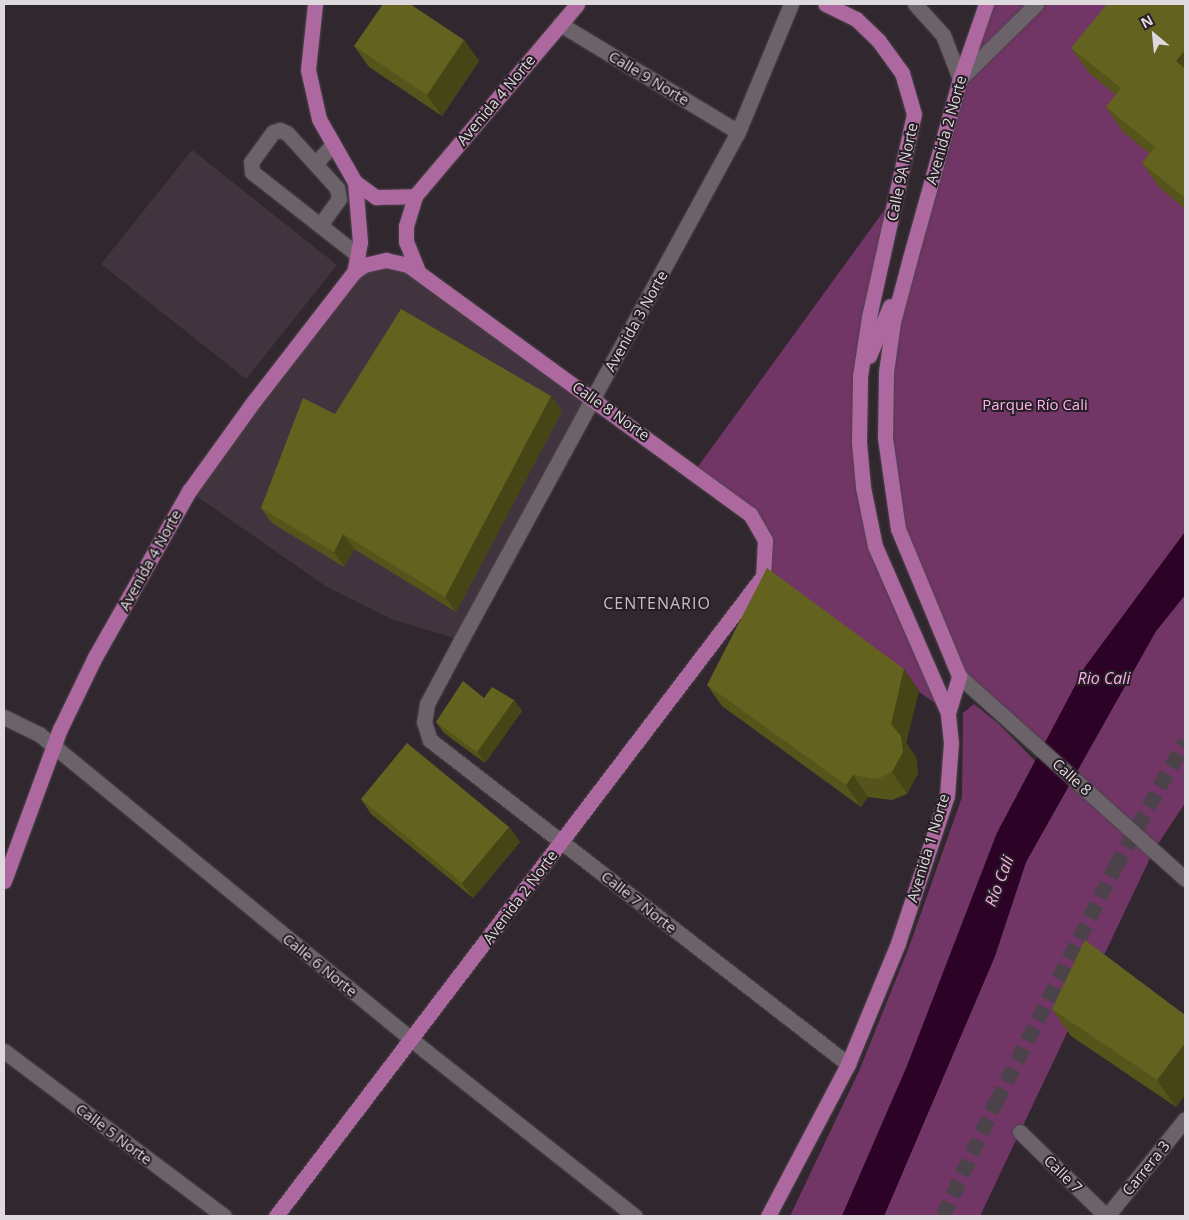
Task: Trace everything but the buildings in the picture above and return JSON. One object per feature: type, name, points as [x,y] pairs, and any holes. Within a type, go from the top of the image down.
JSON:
[{"type":"main road","points":[[315,4],[308,70],[319,119],[355,182],[360,228],[358,255],[354,272]]},
{"type":"main road","name":"Avenida 4 Norte","points":[[415,196],[577,4]]},
{"type":"main road","name":"Calle 9A Norte","points":[[825,4],[856,19],[879,41],[902,73],[914,114],[869,317],[860,376]]},
{"type":"main road","name":"Avenida 2 Norte","points":[[910,258],[960,79],[986,4]]},
{"type":"main road","points":[[355,182],[376,197],[415,196],[406,226],[406,242],[418,271]]},
{"type":"main road","points":[[860,376],[910,258]]},
{"type":"main road","points":[[910,258],[893,322],[886,372],[884,438],[889,483],[901,538],[959,676],[948,713]]},
{"type":"main road","name":"Calle 8 Norte","points":[[354,272],[369,263],[386,260],[398,261],[418,271],[750,514],[765,540],[762,576]]},
{"type":"main road","name":"Avenida 4 Norte","points":[[4,880],[53,746],[95,658],[189,491],[254,401],[354,272]]},
{"type":"main road","name":"Avenida 1 Norte","points":[[768,1216],[848,1064],[898,943],[947,796],[951,743],[948,713],[872,537],[859,442],[860,376]]},
{"type":"main road","name":"Avenida 2 Norte","points":[[276,1216],[412,1040],[762,576]]},
{"type":"street","name":"Avenida 3 Norte","points":[[430,740],[424,722],[427,704],[738,132],[791,4]]},
{"type":"street","points":[[915,4],[943,35],[960,79],[1012,25],[1036,4]]},
{"type":"street","points":[[1012,25],[1023,4]]},
{"type":"street","name":"Calle 9 Norte","points":[[560,24],[738,132]]},
{"type":"street","points":[[320,225],[340,194],[286,133],[280,130],[273,132],[249,167],[320,225],[358,255]]},
{"type":"street","points":[[315,164],[333,144]]},
{"type":"street","name":"Calle 8","points":[[959,676],[1185,879]]},
{"type":"street","name":"Calle 6 Norte","points":[[4,717],[23,724],[53,746],[412,1040],[635,1216]]},
{"type":"street","name":"Calle 7 Norte","points":[[430,740],[848,1064]]},
{"type":"street","name":"Calle 5 Norte","points":[[4,1051],[224,1216]]},
{"type":"street","name":"Carrera 3","points":[[1107,1216],[1185,1119]]},
{"type":"street","name":"Calle 7","points":[[1020,1132],[1107,1216]]},
{"type":"shaded area","points":[[192,150],[337,265],[246,379],[101,264]]},
{"type":"shaded area","points":[[398,261],[593,398],[461,640],[391,619],[327,587],[189,491],[354,272]]},
{"type":"green space","name":"Parque Río Cali","points":[[986,4],[1109,4],[1139,113],[1172,172],[1185,209],[1185,532],[1085,667],[1042,749],[959,676],[901,538],[886,372]]},
{"type":"green space","points":[[899,190],[860,376],[872,537],[948,713],[763,576],[759,527],[694,472]]},
{"type":"green space","points":[[1185,595],[1185,803],[1154,850],[980,1216],[884,1216],[995,956],[1026,862],[1156,631]]},
{"type":"green space","points":[[974,704],[999,724],[1035,761],[997,833],[907,1066],[842,1216],[790,1216],[859,1071],[909,947],[962,797],[963,713]]},
{"type":"water","name":"Rio Cali","points":[[1185,532],[1185,595],[1156,631],[1026,862],[995,956],[884,1216],[842,1216],[907,1066],[997,833],[1085,667]]},
{"type":"tunnel","points":[[943,1216],[996,1102],[1115,867],[1185,741]]},
{"type":"district","name":"CENTENARIO","points":[[657,603]]},
{"type":"water label","name":"Río Cali","points":[[999,881]]}]
